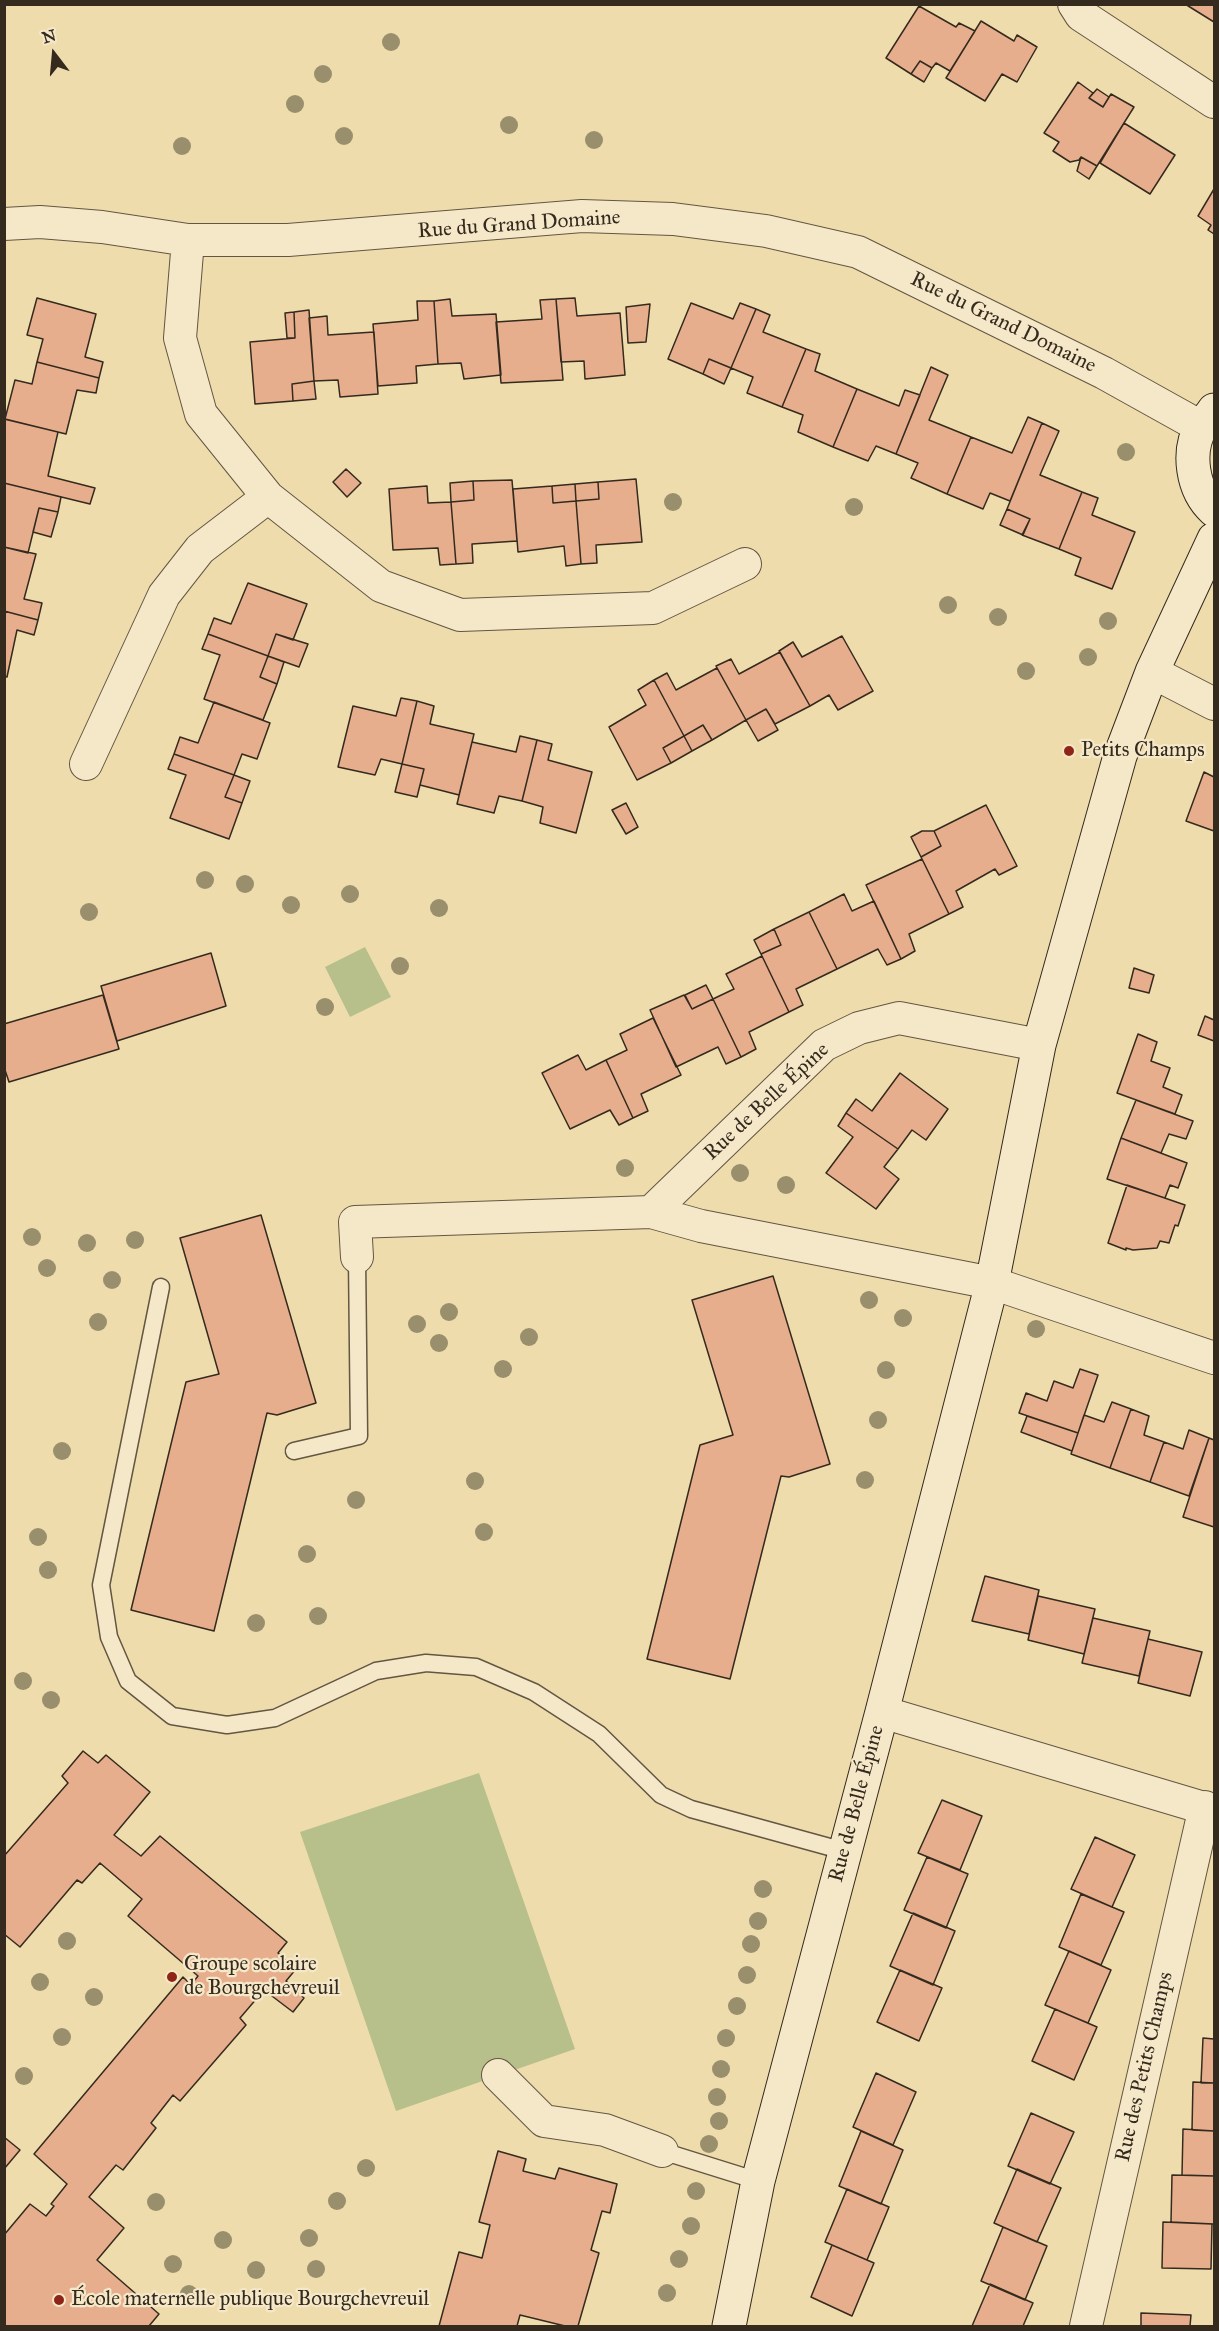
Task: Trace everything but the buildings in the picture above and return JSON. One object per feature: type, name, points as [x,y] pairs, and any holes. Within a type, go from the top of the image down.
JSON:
[{"type":"street","points":[[1074,4],[1081,15],[1215,102]]},
{"type":"street","name":"Rue du Grand Domaine","points":[[4,201],[40,222]]},
{"type":"street","name":"Rue du Grand Domaine","points":[[4,224],[40,222],[102,227],[188,240],[288,240],[582,216],[673,219],[766,231],[858,252],[1104,373],[1208,419]]},
{"type":"street","points":[[188,240],[180,338],[201,414],[268,497],[381,586],[460,615],[653,608],[745,564]]},
{"type":"street","points":[[1208,419],[1194,447],[1194,469],[1199,489],[1215,510]]},
{"type":"street","points":[[86,764],[164,595],[200,549],[268,497]]},
{"type":"street","name":"Rue de Belle Épine","points":[[729,2326],[758,2181],[992,1283],[1039,1045],[1120,756],[1152,672],[1215,538]]},
{"type":"street","points":[[1152,672],[1215,704]]},
{"type":"street","name":"Rue de Belle Épine","points":[[651,1212],[824,1045],[859,1028],[899,1018],[1039,1045]]},
{"type":"street","points":[[357,1257],[355,1222],[651,1212],[701,1226],[992,1283],[1215,1358]]},
{"type":"street","name":"Rue des Petits Champs","points":[[882,1712],[1210,1809],[1086,2326]]},
{"type":"street","points":[[498,2075],[544,2121],[604,2130],[662,2151]]},
{"type":"lane","points":[[294,1451],[359,1436],[357,1257]]},
{"type":"lane","points":[[161,1287],[101,1585],[109,1637],[129,1681],[172,1716],[227,1725],[275,1718],[376,1671],[426,1663],[476,1667],[534,1692],[600,1734],[661,1795],[691,1809],[844,1851]]},
{"type":"lane","points":[[662,2151],[758,2181]]},
{"type":"green space","points":[[365,947],[391,997],[350,1017],[325,967]]},
{"type":"green space","points":[[479,1773],[575,2049],[396,2111],[300,1832]]},
{"type":"place","name":"Petits Champs","points":[[1069,751]]},
{"type":"place","name":"Groupe scolaire de Bourgchevreuil","points":[[172,1977]]},
{"type":"place","name":"École maternelle publique Bourgchevreuil","points":[[59,2300]]}]
